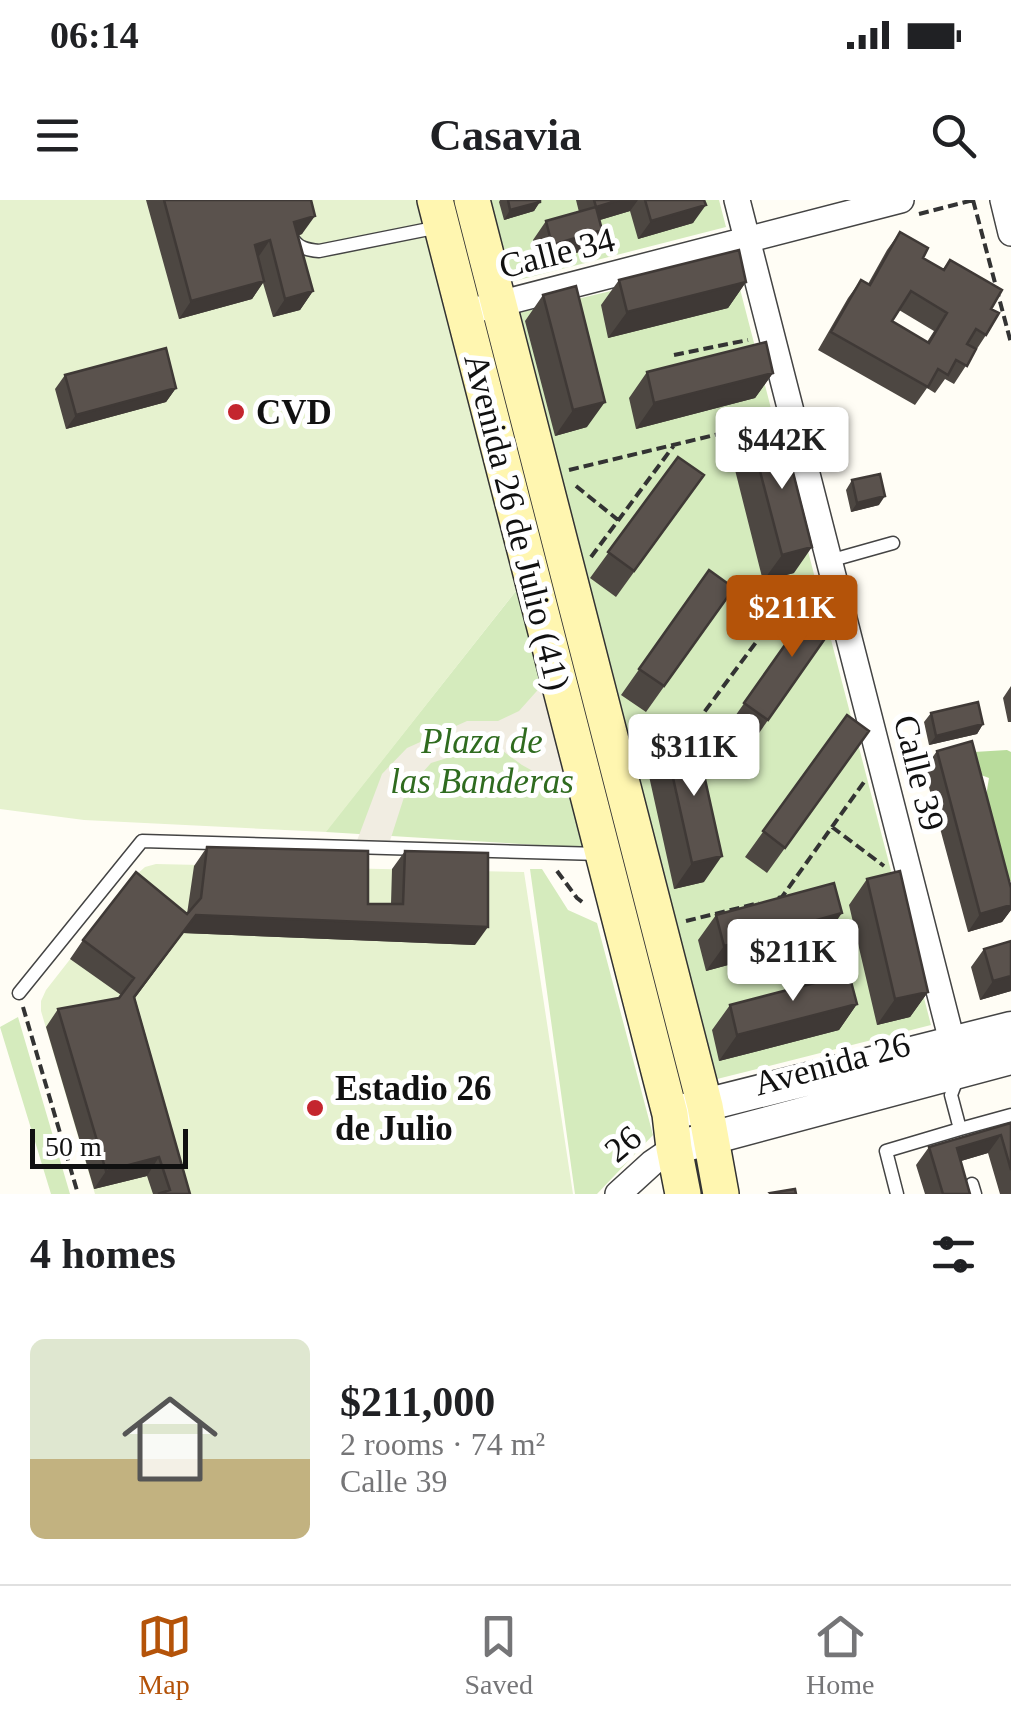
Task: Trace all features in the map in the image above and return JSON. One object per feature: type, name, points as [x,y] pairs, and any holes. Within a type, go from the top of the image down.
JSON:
[{"type":"main road","name":"Avenida 26 de Julio (41)","points":[[472,200],[498,304],[551,474],[570,582],[707,1122],[721,1194]]},
{"type":"main road","name":"Avenida 26 de Julio (41)","points":[[438,213],[603,854],[684,1194]]},
{"type":"main road","points":[[603,854],[638,846]]},
{"type":"street","name":"Calle 39","points":[[737,200],[956,1058]]},
{"type":"street","name":"Calle 34","points":[[464,312],[901,200]]},
{"type":"street","points":[[1002,200],[1011,233]]},
{"type":"street","name":"Avenida 26","points":[[672,1131],[956,1058],[1011,1028]]},
{"type":"street","name":"Avenida 26","points":[[956,1058],[1011,1058]]},
{"type":"street","name":"26","points":[[618,1194],[652,1162],[672,1131]]},
{"type":"lane","points":[[292,238],[306,249],[319,252],[438,213]]},
{"type":"lane","points":[[829,561],[892,543]]},
{"type":"lane","points":[[19,993],[142,841],[603,854]]},
{"type":"lane","points":[[956,1058],[951,1094],[960,1129]]},
{"type":"lane","points":[[897,1194],[886,1151],[1011,1116]]},
{"type":"path","points":[[973,200],[1011,342]]},
{"type":"path","points":[[674,355],[772,335]]},
{"type":"path","points":[[551,474],[792,416]]},
{"type":"path","points":[[570,582],[674,444]]},
{"type":"path","points":[[551,474],[618,520]]},
{"type":"path","points":[[616,759],[688,734],[778,614],[836,590]]},
{"type":"path","points":[[659,928],[782,898],[867,776],[872,795]]},
{"type":"path","points":[[832,827],[888,869],[884,850]]},
{"type":"path","points":[[545,853],[576,898],[588,906]]},
{"type":"path","points":[[19,993],[78,1194]]},
{"type":"green space","name":"CVD","points":[[0,200],[416,200],[519,587],[326,832],[84,820],[0,809]]},
{"type":"green space","points":[[485,200],[719,200],[726,227],[507,283]]},
{"type":"green space","points":[[733,262],[931,1025],[713,1080],[514,314]]},
{"type":"green space","name":"Plaza de las Banderas","points":[[519,587],[587,848],[326,832],[326,831]]},
{"type":"green space","points":[[974,752],[1011,752],[1011,881],[1007,881],[983,814],[989,778],[973,772]]},
{"type":"green space","name":"Estadio 26 de Julio","points":[[156,864],[524,872],[573,1194],[95,1194],[41,1001],[136,875]]},
{"type":"green space","points":[[530,869],[542,869],[568,910],[597,923],[653,1135],[597,1194],[575,1194]]},
{"type":"green space","points":[[18,1017],[70,1194],[51,1194],[0,1027]]},
{"type":"shaded area","points":[[544,683],[574,794],[503,751],[479,748],[431,763],[406,791],[388,847],[355,846],[382,774],[407,748],[467,721],[498,721],[519,711]]},
{"type":"building","points":[[164,200],[311,200],[315,216],[294,222],[313,291],[285,299],[270,240],[255,245],[264,281],[191,301]]},
{"type":"building","points":[[508,200],[540,200],[540,202],[510,210]]},
{"type":"building","points":[[594,200],[619,200],[596,207]]},
{"type":"building","points":[[645,200],[704,200],[706,205],[651,221]]},
{"type":"building","points":[[596,207],[602,230],[552,245],[546,221]]},
{"type":"building","points":[[900,232],[928,248],[923,258],[944,270],[950,260],[1002,290],[991,309],[999,313],[986,335],[976,329],[967,344],[976,349],[967,366],[956,360],[948,375],[938,369],[928,387],[831,332],[861,280],[870,285]],"holes":[[[911,291],[947,313],[929,343],[892,321]]]},
{"type":"building","points":[[739,250],[746,282],[627,312],[619,280]]},
{"type":"building","points":[[576,286],[605,402],[573,410],[543,295]]},
{"type":"building","points":[[766,342],[773,373],[654,403],[647,372]]},
{"type":"building","points":[[166,348],[176,388],[76,415],[65,375]]},
{"type":"building","points":[[782,429],[812,547],[782,555],[751,437]]},
{"type":"building","points":[[678,457],[704,475],[634,571],[608,552]]},
{"type":"building","points":[[880,474],[885,496],[857,503],[852,480]]},
{"type":"building","points":[[709,570],[734,588],[664,686],[639,669]]},
{"type":"building","points":[[816,601],[840,617],[768,720],[744,703]]},
{"type":"building","points":[[978,702],[983,724],[936,736],[931,713]]},
{"type":"building","points":[[847,715],[869,731],[785,848],[763,831]]},
{"type":"building","points":[[695,734],[722,856],[692,863],[665,742]]},
{"type":"building","points":[[972,741],[1011,888],[1011,905],[980,914],[937,751]]},
{"type":"building","points":[[207,847],[368,851],[368,904],[403,904],[405,851],[488,853],[488,927],[196,915],[134,997],[190,1194],[158,1194],[170,1190],[159,1157],[106,1171],[58,1009],[119,998],[134,978],[83,940],[136,872],[187,914],[201,898]]},
{"type":"building","points":[[900,871],[928,992],[895,999],[867,879]]},
{"type":"building","points":[[834,883],[842,913],[724,946],[716,915]]},
{"type":"building","points":[[1011,941],[1011,976],[993,981],[984,949]]},
{"type":"building","points":[[849,974],[857,1004],[737,1035],[730,1005]]},
{"type":"building","points":[[1011,1123],[1011,1170],[1001,1135],[957,1148],[970,1194],[943,1194],[929,1147]]},
{"type":"building","points":[[795,1189],[796,1194],[770,1193]]},
{"type":"place","name":"CVD","points":[[236,412]]},
{"type":"place","name":"Estadio 26 de Julio","points":[[315,1108]]}]
